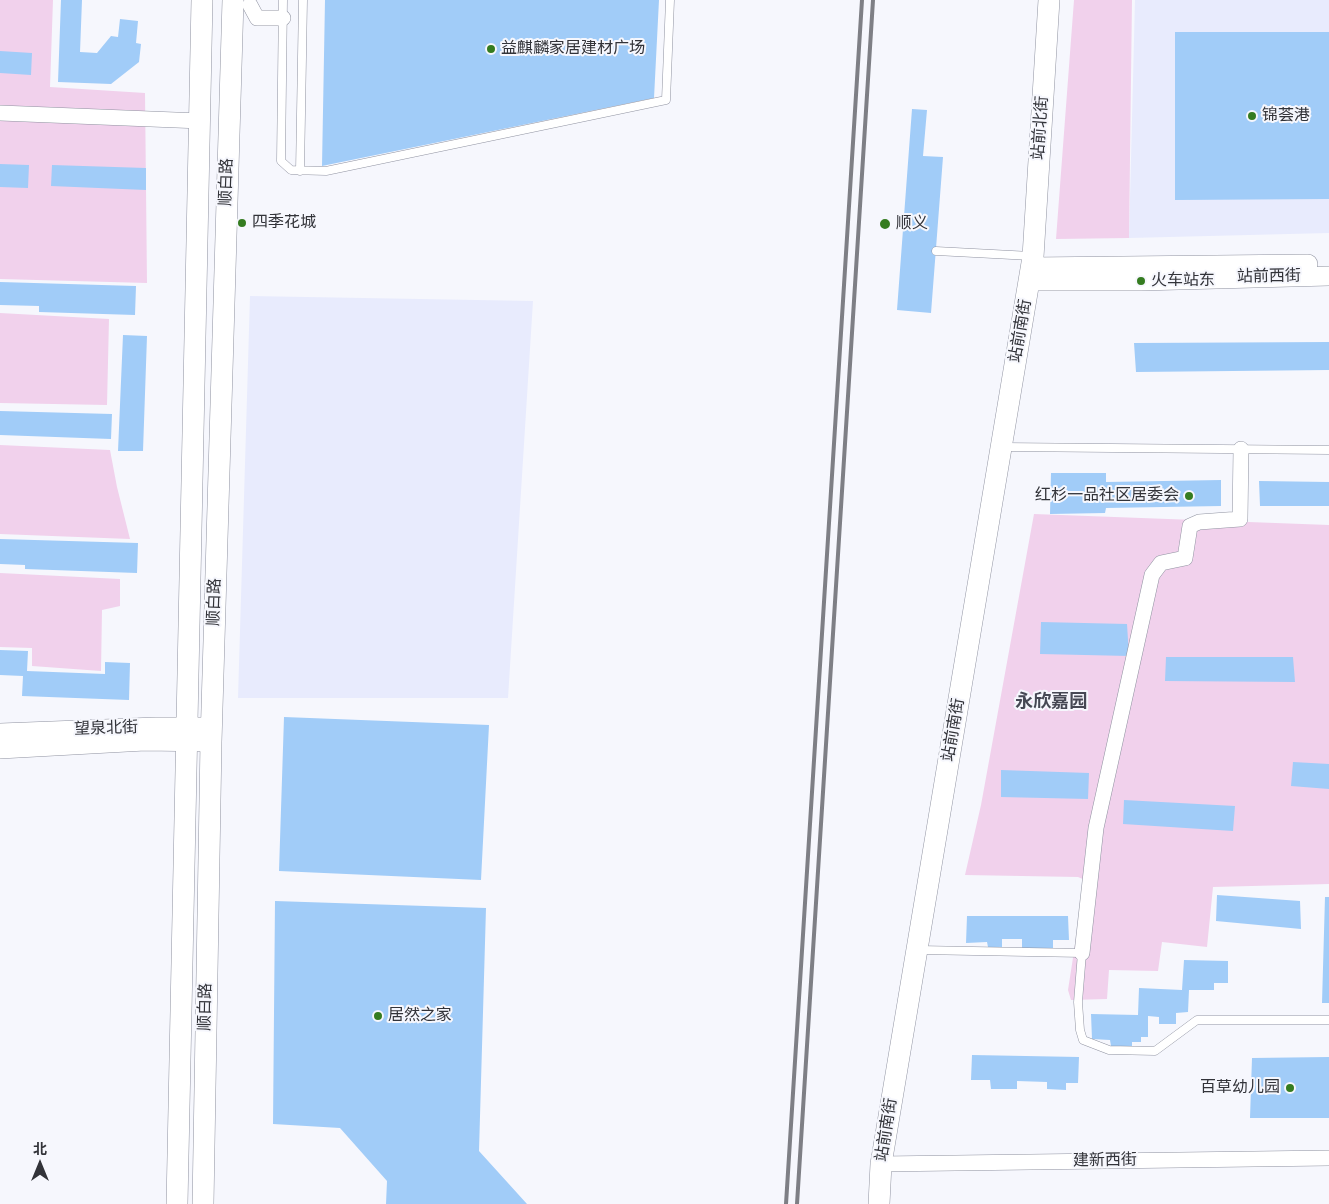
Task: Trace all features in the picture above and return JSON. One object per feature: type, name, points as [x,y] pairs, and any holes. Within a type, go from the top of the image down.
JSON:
[{"type":"main road","name":"顺白路","points":[[177,1204],[201,121],[202,0]]},
{"type":"main road","name":"站前北街","points":[[1031,268],[1048,0]]},
{"type":"main road","name":"顺白路","points":[[203,1204],[211,735],[242,2]]},
{"type":"main road","name":"站前南街","points":[[880,1204],[881,1164],[1031,268]]},
{"type":"street","points":[[242,2],[257,18],[283,18]]},
{"type":"street","points":[[0,113],[201,121]]},
{"type":"street","name":"站前西街","points":[[1031,268],[1329,264]]},
{"type":"street","name":"站前西街","points":[[1031,268],[1140,281],[1329,276]]},
{"type":"street","points":[[1082,953],[1096,828],[1152,575],[1161,563],[1185,558],[1190,526],[1199,522],[1240,519],[1241,450]]},
{"type":"street","name":"望泉北街","points":[[0,733],[156,727],[188,734],[211,735]]},
{"type":"street","name":"望泉北街","points":[[0,749],[144,741],[188,734]]},
{"type":"street","name":"建新西街","points":[[881,1164],[1329,1158]]},
{"type":"lane","points":[[284,0],[281,161],[291,170],[326,171],[666,100],[670,0]]},
{"type":"lane","points":[[300,170],[303,0]]},
{"type":"lane","points":[[936,251],[1031,268]]},
{"type":"lane","points":[[1001,447],[1329,450]]},
{"type":"lane","points":[[917,950],[1082,953],[1078,1002],[1080,1030],[1083,1040],[1109,1050],[1155,1051],[1197,1020],[1329,1020]]},
{"type":"shaded area","points":[[0,0],[53,0],[50,87],[145,93],[147,283],[0,279]]},
{"type":"shaded area","points":[[1074,0],[1132,0],[1129,238],[1056,239]]},
{"type":"shaded area","name":"锦荟港","points":[[1135,0],[1329,0],[1329,233],[1129,238]]},
{"type":"shaded area","points":[[250,296],[533,301],[508,698],[238,698]]},
{"type":"shaded area","points":[[0,313],[109,319],[107,405],[0,403]]},
{"type":"shaded area","points":[[0,445],[110,450],[130,539],[0,534]]},
{"type":"shaded area","points":[[1034,514],[1329,525],[1329,884],[1213,887],[1207,947],[1162,942],[1158,971],[1109,970],[1107,999],[1071,1000],[1068,990],[1085,880],[1078,877],[965,875],[981,805]]},
{"type":"shaded area","points":[[0,573],[120,579],[120,606],[102,610],[101,671],[32,666],[32,648],[0,647]]},
{"type":"building","points":[[61,0],[82,0],[80,52],[97,53],[111,36],[118,37],[120,19],[138,21],[136,43],[141,44],[139,62],[111,84],[58,82]]},
{"type":"building","name":"益麒麟家居建材广场","points":[[325,0],[659,0],[654,98],[322,166]]},
{"type":"building","name":"锦荟港","points":[[1175,32],[1329,32],[1329,199],[1175,200]]},
{"type":"building","points":[[0,51],[32,53],[31,75],[0,73]]},
{"type":"building","points":[[912,109],[927,110],[923,156],[943,157],[931,313],[897,310]]},
{"type":"building","points":[[0,164],[29,165],[28,188],[0,187]]},
{"type":"building","points":[[52,165],[146,168],[146,190],[51,186]]},
{"type":"building","points":[[0,282],[136,286],[135,315],[39,312],[39,306],[0,305]]},
{"type":"building","points":[[123,335],[147,336],[143,451],[118,451]]},
{"type":"building","points":[[1329,342],[1329,370],[1136,372],[1134,343]]},
{"type":"building","points":[[0,411],[112,414],[111,439],[0,435]]},
{"type":"building","points":[[1051,473],[1106,473],[1106,482],[1221,480],[1221,506],[1106,508],[1105,513],[1050,514]]},
{"type":"building","points":[[1259,481],[1329,482],[1329,506],[1260,506]]},
{"type":"building","points":[[0,539],[138,543],[137,573],[25,569],[25,565],[0,564]]},
{"type":"building","points":[[1041,622],[1127,624],[1129,656],[1040,654]]},
{"type":"building","points":[[0,650],[28,651],[27,671],[105,674],[105,662],[130,663],[129,700],[22,696],[23,676],[0,675]]},
{"type":"building","points":[[1166,657],[1293,657],[1295,682],[1165,681]]},
{"type":"building","points":[[284,717],[489,725],[481,880],[279,871]]},
{"type":"building","points":[[1293,762],[1329,764],[1329,789],[1291,786]]},
{"type":"building","points":[[1001,770],[1089,773],[1088,799],[1001,797]]},
{"type":"building","points":[[1124,800],[1235,806],[1233,831],[1123,824]]},
{"type":"building","points":[[1217,895],[1300,901],[1301,929],[1216,921]]},
{"type":"building","points":[[1325,897],[1329,897],[1329,1003],[1322,1003]]},
{"type":"building","name":"居然之家","points":[[275,901],[486,908],[479,1151],[527,1204],[386,1204],[387,1181],[340,1128],[273,1124]]},
{"type":"building","points":[[967,916],[1068,916],[1069,940],[1053,940],[1053,949],[1022,949],[1022,939],[1002,939],[1002,948],[988,947],[987,942],[966,943]]},
{"type":"building","points":[[1184,960],[1228,961],[1228,983],[1214,983],[1214,990],[1189,990],[1188,1012],[1176,1013],[1176,1024],[1159,1024],[1159,1017],[1148,1016],[1148,1037],[1141,1037],[1141,1042],[1132,1042],[1132,1047],[1111,1046],[1110,1040],[1092,1039],[1091,1014],[1138,1015],[1139,988],[1182,990]]},
{"type":"building","points":[[972,1055],[1079,1057],[1078,1083],[1066,1083],[1066,1090],[1047,1089],[1047,1082],[1017,1081],[1017,1089],[991,1089],[990,1080],[971,1080]]},
{"type":"building","name":"百草幼儿园","points":[[1329,1057],[1329,1118],[1250,1118],[1252,1058]]},
{"type":"railway","points":[[786,1204],[862,0]]},
{"type":"railway","points":[[797,1204],[873,0]]},
{"type":"place","name":"益麒麟家居建材广场","points":[[491,49]]},
{"type":"place","name":"锦荟港","points":[[1252,116]]},
{"type":"place","name":"四季花城","points":[[242,223]]},
{"type":"place","name":"顺义","points":[[885,224]]},
{"type":"place","name":"火车站东","points":[[1141,281]]},
{"type":"place","name":"红杉一品社区居委会","points":[[1189,496]]},
{"type":"place","name":"居然之家","points":[[378,1016]]},
{"type":"place","name":"百草幼儿园","points":[[1290,1088]]},
{"type":"district","name":"永欣嘉园","points":[[1051,702]]}]
